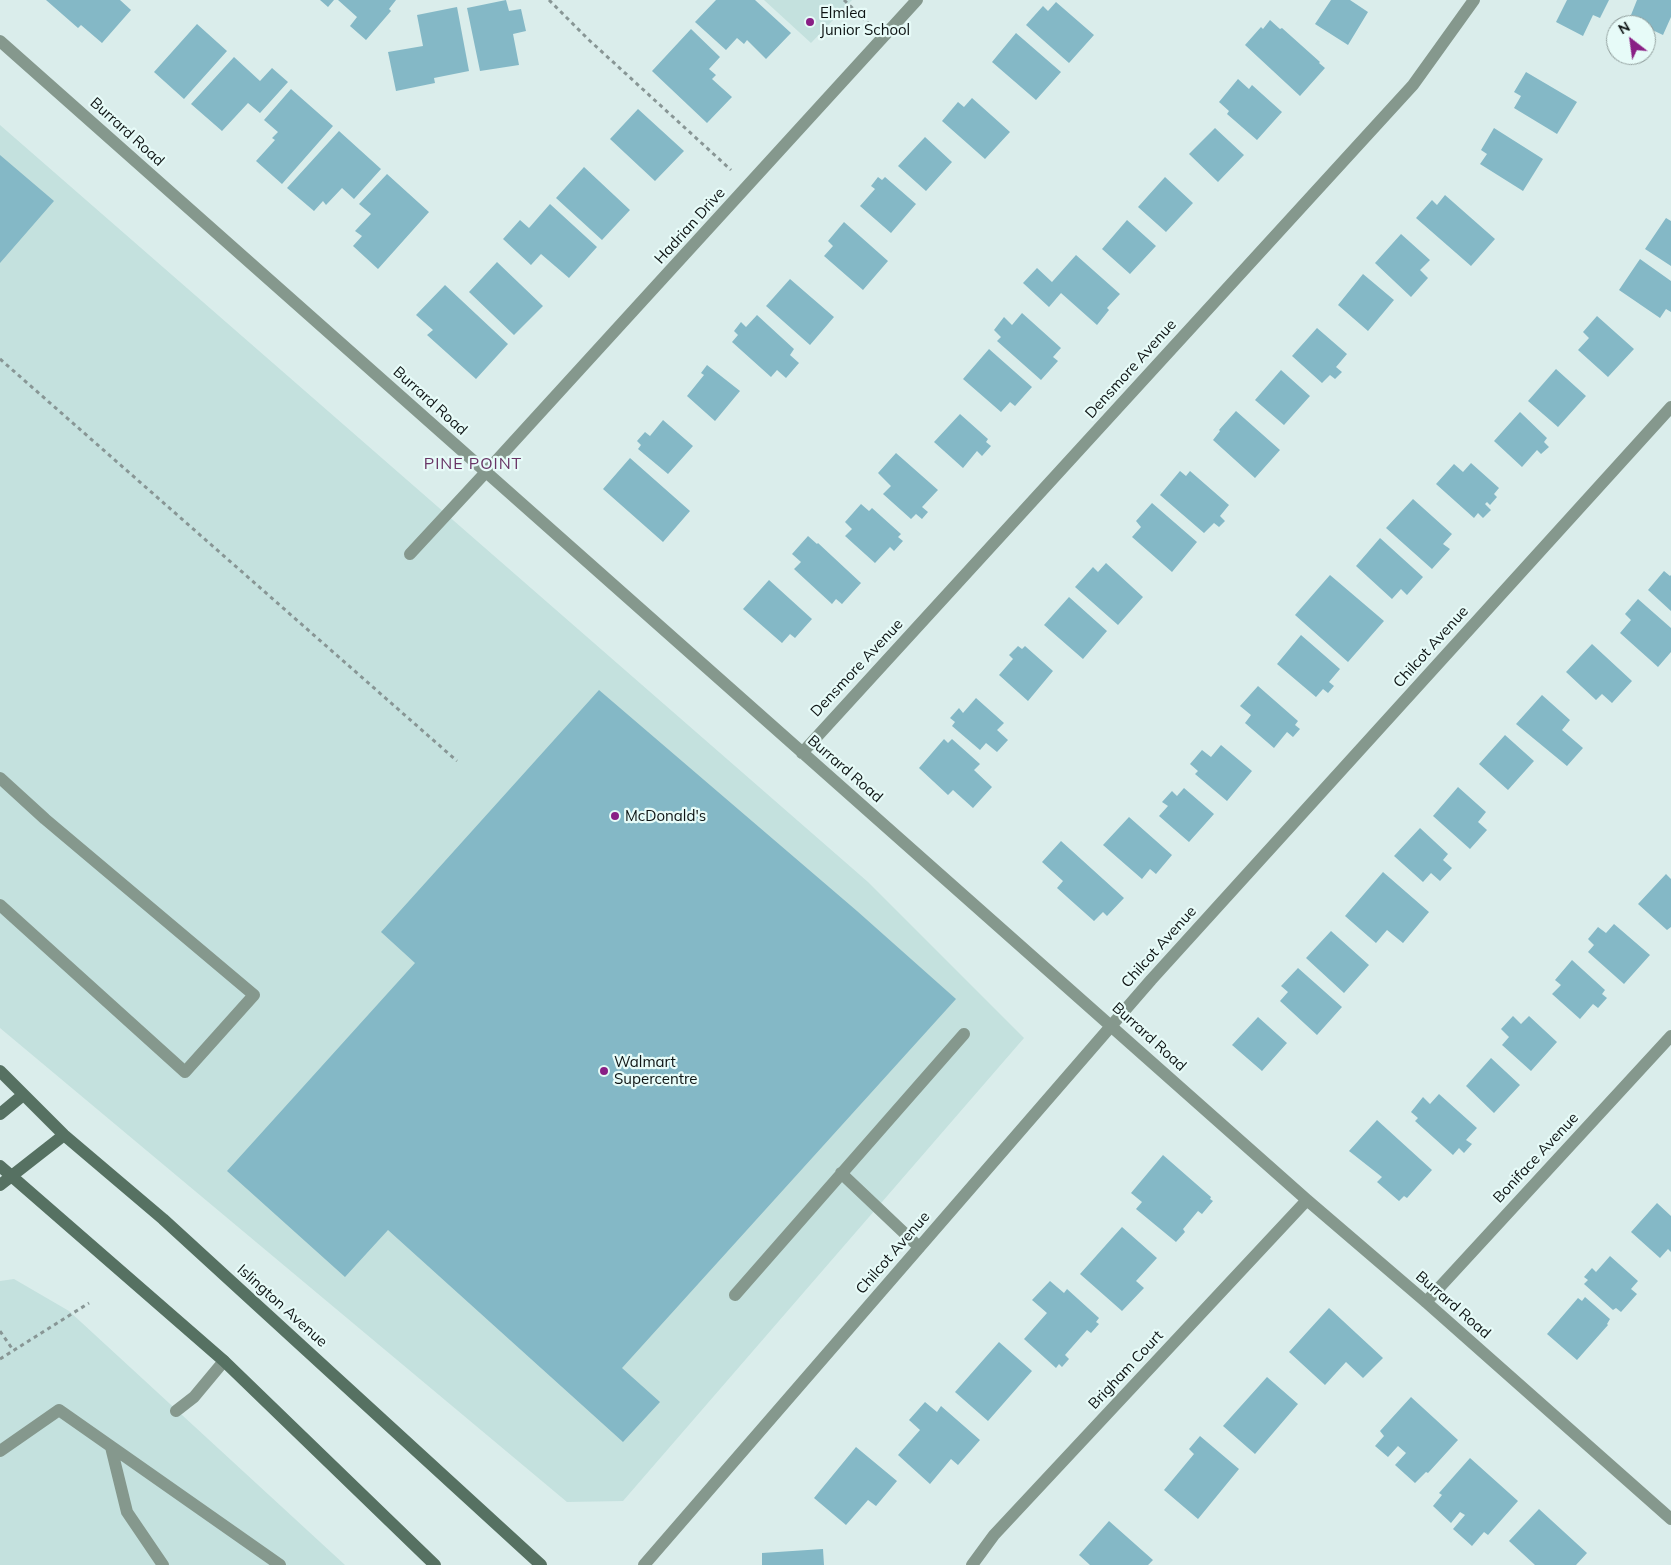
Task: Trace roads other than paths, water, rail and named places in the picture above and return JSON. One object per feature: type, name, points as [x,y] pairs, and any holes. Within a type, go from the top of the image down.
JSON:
[{"type":"main road","name":"Islington Avenue","points":[[0,1071],[64,1134],[163,1219],[541,1565]]},
{"type":"main road","points":[[0,1114],[23,1095]]},
{"type":"main road","points":[[0,1185],[64,1134]]},
{"type":"main road","points":[[0,1166],[224,1362],[435,1565]]},
{"type":"street","name":"Hadrian Drive","points":[[410,554],[917,0]]},
{"type":"street","name":"Densmore Avenue","points":[[802,753],[1413,85],[1474,0]]},
{"type":"street","name":"Burrard Road","points":[[0,41],[1307,1200],[1426,1302],[1671,1519]]},
{"type":"street","name":"Chilcot Avenue","points":[[644,1565],[1151,980],[1671,407]]},
{"type":"street","points":[[0,778],[45,819],[254,995],[185,1072],[0,905]]},
{"type":"street","points":[[735,1295],[964,1034]]},
{"type":"street","name":"Boniface Avenue","points":[[1426,1302],[1671,1036]]},
{"type":"street","points":[[842,1173],[919,1247]]},
{"type":"street","name":"Brigham Court","points":[[972,1565],[994,1535],[1307,1200]]},
{"type":"street","points":[[176,1411],[194,1397],[224,1362]]},
{"type":"street","points":[[0,1451],[59,1410],[280,1565]]},
{"type":"street","points":[[111,1447],[127,1512],[163,1565]]},
{"type":"place","name":"Elmlea Junior School","points":[[810,22]]},
{"type":"place","name":"McDonald's","points":[[615,816]]},
{"type":"place","name":"Walmart Supercentre","points":[[604,1071]]},
{"type":"district","name":"PINE POINT","points":[[473,464]]}]
